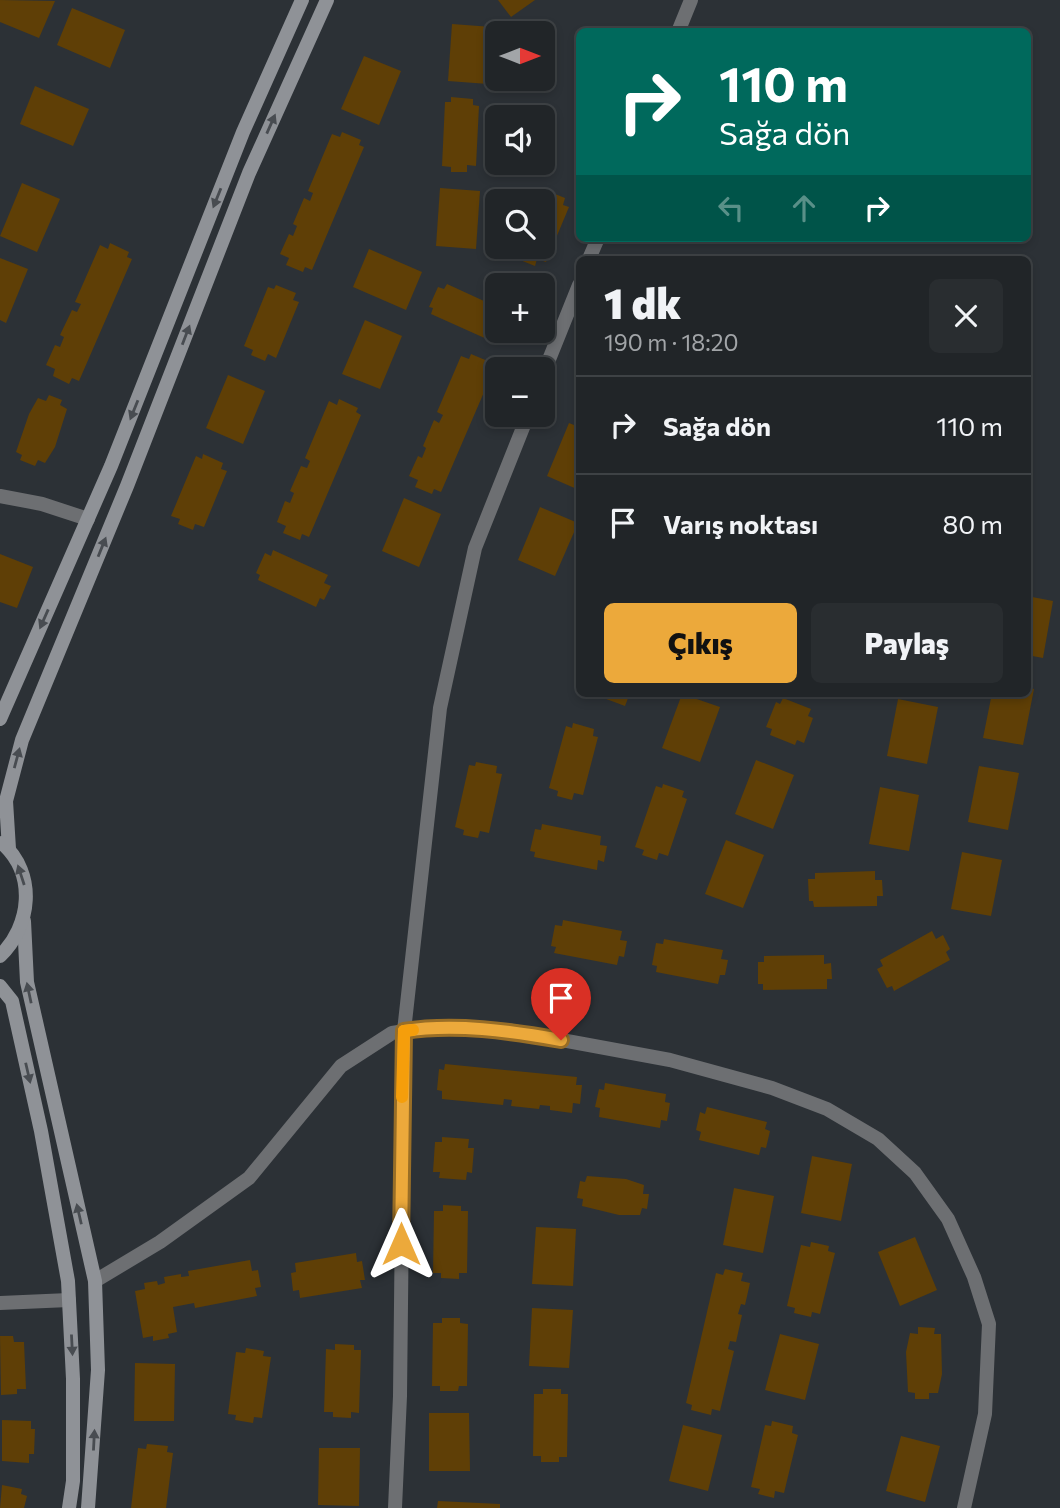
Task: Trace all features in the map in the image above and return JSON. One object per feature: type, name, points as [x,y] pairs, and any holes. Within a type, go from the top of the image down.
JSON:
[{"type":"street","points":[[0,719],[88,519],[243,132],[302,0]]},
{"type":"street","points":[[88,1508],[98,1370],[94,1281],[27,982],[24,921],[27,895],[22,871],[4,845],[6,800],[22,740],[127,486],[249,173],[327,0]]},
{"type":"street","points":[[680,28],[691,0]]},
{"type":"street","points":[[550,357],[576,292]]},
{"type":"street","points":[[395,1508],[400,1396],[404,1031],[440,708],[475,548],[523,427]]},
{"type":"street","points":[[0,496],[88,519]]},
{"type":"street","points":[[0,956],[12,944],[24,921]]},
{"type":"street","points":[[0,986],[12,1001],[41,1131],[69,1300],[74,1379],[73,1481],[69,1508]]},
{"type":"street","points":[[94,1281],[160,1242],[249,1178],[341,1066],[392,1033],[423,1028],[507,1030],[670,1060],[772,1088],[827,1109],[878,1139],[915,1173],[948,1219],[974,1276],[989,1324],[985,1414],[964,1508]]},
{"type":"street","points":[[0,1303],[69,1300]]},
{"type":"building","points":[[0,0],[55,1],[39,38],[0,22]]},
{"type":"building","points":[[498,0],[535,0],[511,17]]},
{"type":"building","points":[[72,8],[125,30],[110,68],[57,45]]},
{"type":"building","points":[[452,24],[485,26],[485,84],[448,81]]},
{"type":"building","points":[[364,56],[401,71],[379,125],[341,109]]},
{"type":"building","points":[[35,86],[89,109],[73,146],[20,124]]},
{"type":"building","points":[[451,97],[473,99],[473,105],[479,106],[476,166],[467,165],[467,172],[451,172],[451,167],[442,166],[445,102],[451,102]]},
{"type":"building","points":[[342,132],[361,140],[359,145],[364,147],[312,270],[305,267],[303,272],[286,265],[289,258],[280,254],[289,234],[293,236],[297,226],[293,224],[304,198],[310,201],[313,193],[308,191],[332,134],[340,137]]},
{"type":"building","points":[[22,183],[60,199],[37,252],[0,236]]},
{"type":"building","points":[[440,188],[480,191],[476,249],[436,246]]},
{"type":"building","points":[[555,194],[565,198],[563,205],[569,207],[555,240]]},
{"type":"building","points":[[110,243],[129,252],[127,257],[132,259],[79,381],[72,378],[69,384],[53,376],[55,369],[46,365],[55,345],[60,347],[64,337],[60,335],[72,310],[77,312],[81,304],[75,302],[100,245],[108,249]]},
{"type":"building","points":[[369,249],[422,272],[406,310],[353,287]]},
{"type":"building","points":[[0,258],[28,269],[6,323],[0,320]]},
{"type":"building","points":[[520,259],[537,259],[535,266]]},
{"type":"building","points":[[447,284],[485,301],[485,338],[431,314],[433,308],[429,307],[438,287],[444,289]]},
{"type":"building","points":[[276,285],[296,293],[293,300],[299,302],[276,358],[268,354],[265,361],[251,355],[253,350],[244,346],[268,287],[274,289]]},
{"type":"building","points":[[365,320],[402,336],[380,389],[342,374]]},
{"type":"building","points":[[471,354],[485,360],[485,390],[441,492],[434,489],[432,494],[415,487],[418,480],[409,476],[418,456],[422,458],[426,448],[423,446],[434,420],[439,423],[443,415],[437,412],[461,356],[469,359]]},
{"type":"building","points":[[228,375],[265,391],[243,444],[206,428]]},
{"type":"building","points":[[49,395],[62,400],[60,405],[67,409],[55,447],[45,463],[38,460],[35,466],[20,460],[22,455],[16,452],[29,414],[38,398],[46,401]]},
{"type":"building","points":[[339,399],[358,408],[356,412],[361,415],[309,537],[302,534],[300,540],[283,533],[286,526],[277,522],[285,501],[290,503],[294,493],[290,491],[301,466],[307,468],[310,461],[305,458],[329,401],[337,405]]},
{"type":"building","points":[[569,423],[576,426],[576,489],[547,476]]},
{"type":"building","points":[[203,454],[223,463],[221,469],[227,471],[204,527],[195,524],[193,530],[178,524],[180,519],[171,516],[196,456],[202,459]]},
{"type":"building","points":[[404,498],[441,514],[419,567],[382,551]]},
{"type":"building","points":[[540,507],[576,522],[555,576],[518,560]]},
{"type":"building","points":[[273,550],[328,575],[324,583],[331,586],[324,600],[320,598],[316,607],[258,580],[260,575],[256,573],[265,553],[271,556]]},
{"type":"building","points":[[0,554],[33,567],[17,608],[0,602]]},
{"type":"building","points":[[1031,597],[1053,601],[1043,658],[1031,656]]},
{"type":"building","points":[[1031,688],[1034,689],[1023,745],[983,738],[991,697],[1031,697]]},
{"type":"building","points":[[601,697],[628,697],[625,706]]},
{"type":"building","points":[[681,697],[691,697],[720,707],[700,762],[662,748]]},
{"type":"building","points":[[783,698],[811,709],[808,716],[813,718],[804,743],[797,740],[795,745],[770,735],[772,729],[766,727],[776,702],[780,704]]},
{"type":"building","points":[[898,699],[938,707],[927,764],[887,756]]},
{"type":"building","points":[[573,723],[594,729],[593,736],[598,737],[583,795],[574,793],[572,800],[557,796],[558,791],[549,788],[566,726],[572,728]]},
{"type":"building","points":[[756,760],[794,775],[773,829],[735,814]]},
{"type":"building","points":[[476,762],[497,766],[496,773],[502,774],[489,833],[480,831],[478,838],[463,835],[464,830],[455,827],[469,765],[475,766]]},
{"type":"building","points":[[979,766],[1019,773],[1008,830],[968,822]]},
{"type":"building","points":[[663,784],[684,791],[682,797],[687,799],[668,856],[659,853],[657,860],[642,855],[644,850],[635,847],[656,786],[662,788]]},
{"type":"building","points":[[880,787],[919,795],[909,851],[869,844]]},
{"type":"building","points":[[542,824],[601,836],[600,845],[607,846],[604,862],[598,860],[597,870],[534,857],[535,852],[530,851],[535,829],[541,830]]},
{"type":"building","points":[[726,840],[764,855],[743,908],[705,894]]},
{"type":"building","points":[[962,852],[1002,860],[991,916],[951,909]]},
{"type":"building","points":[[875,871],[875,880],[882,880],[883,896],[877,896],[877,906],[814,907],[813,901],[809,901],[808,879],[815,879],[815,873]]},
{"type":"building","points":[[563,920],[622,931],[620,940],[627,941],[624,957],[619,956],[617,965],[554,953],[556,947],[551,946],[555,925],[562,926]]},
{"type":"building","points":[[932,931],[936,939],[943,935],[950,949],[946,952],[950,960],[894,991],[892,986],[887,988],[877,969],[883,966],[880,960]]},
{"type":"building","points":[[664,939],[723,950],[721,959],[728,960],[725,975],[720,975],[718,984],[656,972],[657,966],[652,965],[656,943],[663,944]]},
{"type":"building","points":[[824,955],[824,964],[831,963],[832,979],[827,979],[827,989],[763,990],[763,984],[758,984],[758,962],[764,962],[764,956]]},
{"type":"building","points":[[445,1064],[577,1077],[576,1085],[582,1085],[580,1104],[573,1103],[572,1113],[550,1110],[550,1106],[540,1105],[539,1109],[511,1106],[512,1100],[504,1099],[503,1105],[442,1099],[442,1091],[437,1090],[439,1069],[444,1070]]},
{"type":"building","points":[[605,1083],[666,1094],[665,1102],[670,1103],[667,1121],[661,1120],[660,1128],[599,1117],[600,1108],[595,1107],[599,1089],[604,1090]]},
{"type":"building","points":[[707,1107],[767,1122],[765,1129],[770,1131],[766,1148],[761,1147],[759,1155],[699,1140],[701,1132],[696,1130],[700,1112],[705,1114]]},
{"type":"building","points":[[442,1137],[469,1139],[468,1148],[474,1148],[472,1173],[467,1172],[466,1180],[439,1178],[440,1172],[433,1172],[435,1142],[442,1142]]},
{"type":"building","points":[[812,1156],[852,1164],[841,1221],[801,1213]]},
{"type":"building","points":[[587,1176],[626,1179],[644,1185],[643,1194],[649,1194],[647,1209],[642,1208],[640,1215],[619,1215],[582,1206],[583,1199],[577,1198],[580,1181],[585,1182]]},
{"type":"building","points":[[734,1188],[774,1196],[763,1253],[723,1245]]},
{"type":"building","points":[[443,1205],[461,1206],[461,1211],[468,1211],[467,1273],[459,1273],[459,1279],[441,1278],[441,1273],[433,1273],[434,1211],[443,1211]]},
{"type":"building","points":[[536,1227],[576,1229],[573,1286],[532,1284]]},
{"type":"building","points":[[915,1237],[937,1290],[900,1306],[878,1252]]},
{"type":"building","points":[[811,1242],[829,1246],[828,1251],[835,1253],[820,1314],[812,1312],[811,1317],[794,1313],[795,1308],[787,1306],[801,1245],[810,1247]]},
{"type":"building","points":[[356,1253],[357,1262],[362,1261],[365,1280],[360,1280],[362,1288],[300,1298],[299,1290],[293,1291],[291,1273],[296,1272],[295,1263]]},
{"type":"building","points":[[250,1260],[252,1271],[258,1270],[261,1287],[255,1288],[257,1296],[195,1308],[194,1303],[173,1307],[177,1332],[168,1334],[169,1338],[153,1341],[153,1336],[143,1338],[135,1291],[145,1289],[144,1283],[157,1281],[158,1285],[165,1283],[164,1277],[181,1274],[181,1277],[189,1276],[188,1271]]},
{"type":"building","points":[[725,1269],[743,1273],[741,1281],[750,1283],[745,1305],[741,1304],[738,1314],[742,1315],[736,1342],[730,1341],[728,1349],[734,1351],[720,1411],[712,1409],[711,1415],[691,1410],[692,1405],[686,1403],[716,1273],[723,1275]]},
{"type":"building","points":[[532,1308],[573,1310],[569,1368],[529,1366]]},
{"type":"building","points":[[442,1318],[460,1318],[460,1323],[468,1324],[467,1386],[459,1386],[458,1391],[440,1391],[440,1386],[432,1386],[433,1323],[442,1323]]},
{"type":"building","points":[[918,1327],[935,1328],[934,1334],[941,1334],[942,1374],[938,1393],[929,1393],[929,1399],[915,1399],[915,1393],[908,1392],[906,1352],[910,1333],[918,1334]]},
{"type":"building","points":[[780,1334],[819,1344],[805,1400],[765,1390]]},
{"type":"building","points":[[0,1336],[13,1336],[14,1342],[24,1342],[26,1389],[17,1389],[17,1394],[1,1395]]},
{"type":"building","points":[[335,1344],[354,1345],[354,1350],[361,1350],[359,1413],[351,1412],[351,1418],[333,1417],[333,1412],[324,1412],[326,1349],[335,1350]]},
{"type":"building","points":[[246,1348],[264,1351],[263,1356],[271,1357],[262,1418],[254,1417],[253,1423],[235,1420],[236,1415],[228,1414],[236,1352],[245,1353]]},
{"type":"building","points":[[135,1363],[175,1364],[174,1421],[134,1421]]},
{"type":"building","points":[[543,1389],[561,1389],[561,1394],[568,1394],[567,1457],[559,1457],[559,1462],[541,1462],[541,1456],[533,1456],[534,1394],[543,1394]]},
{"type":"building","points":[[429,1413],[469,1413],[470,1471],[429,1471]]},
{"type":"building","points":[[2,1420],[31,1421],[31,1429],[35,1429],[34,1454],[29,1454],[29,1463],[2,1461]]},
{"type":"building","points":[[772,1421],[793,1426],[792,1433],[798,1435],[784,1493],[775,1491],[774,1498],[758,1494],[760,1489],[751,1487],[765,1425],[771,1426]]},
{"type":"building","points":[[683,1425],[722,1435],[708,1491],[669,1481]]},
{"type":"building","points":[[901,1436],[940,1446],[925,1502],[886,1491]]},
{"type":"building","points":[[147,1444],[168,1446],[167,1452],[173,1453],[166,1508],[131,1508],[138,1448],[146,1449]]},
{"type":"building","points":[[319,1448],[360,1448],[359,1506],[318,1505]]},
{"type":"building","points":[[2,1485],[22,1489],[21,1494],[27,1496],[24,1508],[0,1508]]},
{"type":"building","points":[[438,1501],[500,1504],[500,1508],[437,1508]]},
{"type":"slow traffic","points":[[402,1097],[404,1031],[413,1030]]},
{"type":"route","points":[[401,1244],[404,1031],[423,1028],[507,1030],[561,1040]]}]
